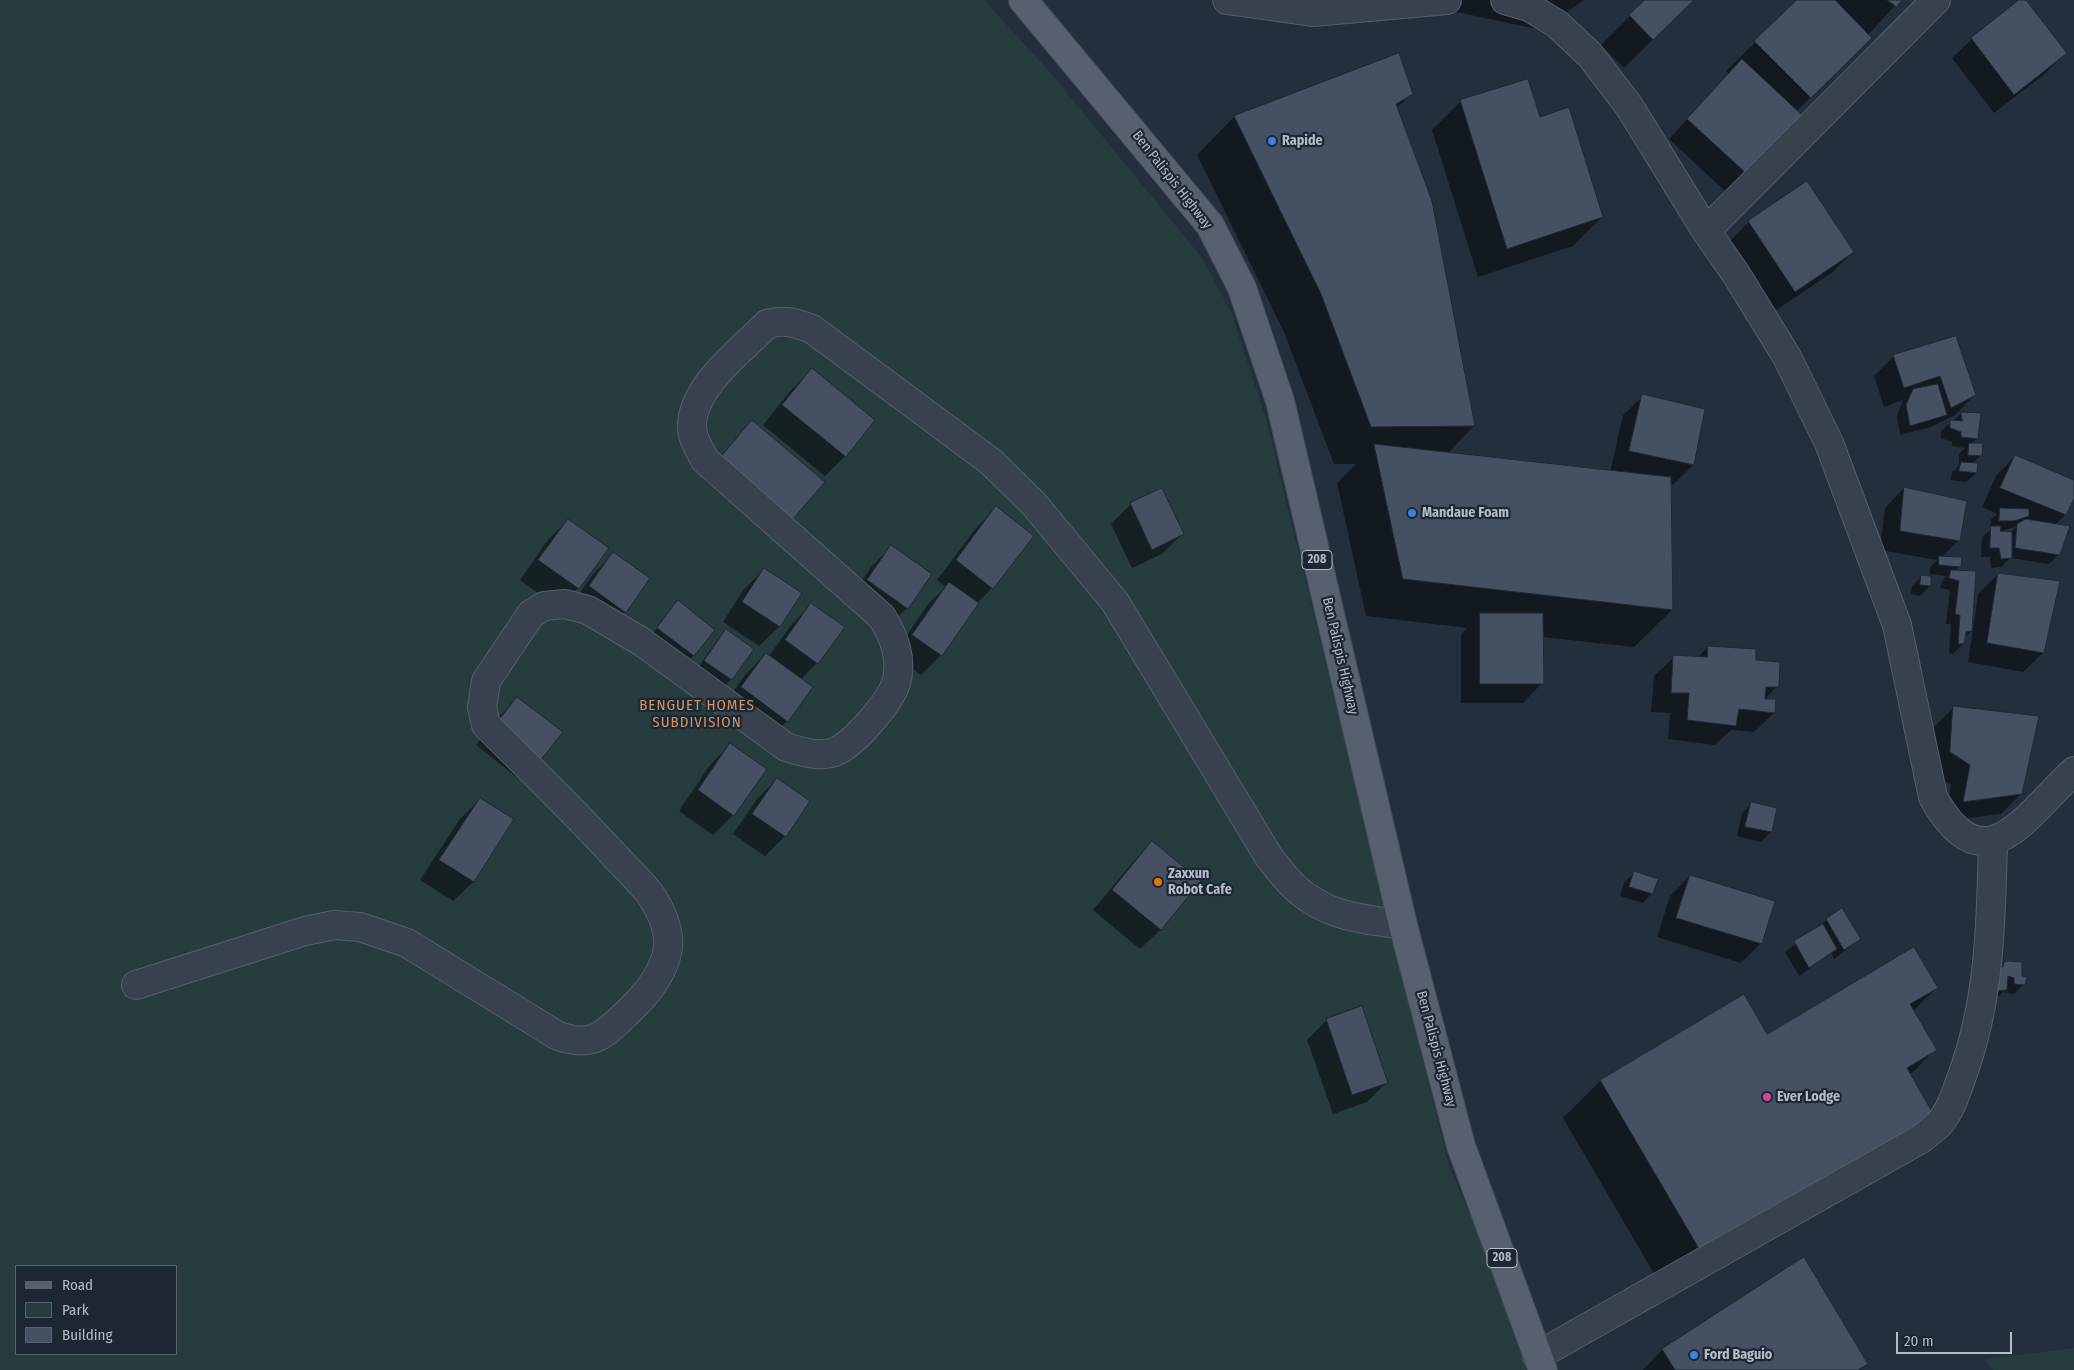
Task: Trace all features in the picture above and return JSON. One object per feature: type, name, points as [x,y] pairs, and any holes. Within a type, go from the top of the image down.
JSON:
[{"type":"main road","name":"Ben Palispis Highway","points":[[1023,0],[1210,225],[1242,288],[1280,402],[1403,925],[1461,1146],[1540,1363]]},
{"type":"street","points":[[1227,0],[1313,12],[1447,0]]},
{"type":"street","points":[[1505,0],[1530,7],[1557,24],[1590,56],[1629,106],[1787,357],[1829,443],[1897,625],[1933,797],[1944,817],[1956,831],[1973,838],[1993,842],[2012,832],[2074,771]]},
{"type":"street","points":[[1706,230],[1936,0]]},
{"type":"street","points":[[136,985],[305,931],[334,925],[360,927],[407,943],[558,1036],[574,1041],[589,1041],[604,1035],[640,1000],[662,970],[668,946],[664,921],[650,895],[588,827],[486,725],[482,695],[486,681],[531,614],[544,606],[565,604],[588,610],[642,642],[786,747],[803,753],[822,754],[839,750],[878,714],[896,683],[898,659],[894,637],[882,617],[705,460],[695,442],[692,425],[704,388],[767,324],[778,321],[792,322],[812,329],[990,461],[1034,504],[1115,602],[1261,844],[1291,884],[1310,900],[1348,916],[1403,925]]},
{"type":"street","points":[[1540,1363],[1921,1139],[1938,1124],[1951,1106],[1974,1044],[1986,988],[1991,917],[1993,842]]},
{"type":"green space","points":[[0,0],[984,0],[1049,71],[1203,259],[1231,312],[1266,419],[1449,1167],[1539,1370],[0,1370]]},
{"type":"green space","points":[[2074,1348],[2074,1370],[1993,1370],[1984,1359]]},
{"type":"building","points":[[1645,0],[1694,0],[1653,40],[1629,15]]},
{"type":"building","points":[[1797,0],[1835,0],[1872,38],[1811,98],[1754,41]]},
{"type":"building","points":[[1887,0],[1902,0],[1897,7]]},
{"type":"building","points":[[2019,0],[2026,0],[2067,53],[2014,95],[1971,38]]},
{"type":"building","points":[[1399,53],[1413,94],[1396,104],[1432,201],[1475,426],[1371,427],[1321,294],[1234,116]]},
{"type":"building","points":[[1742,59],[1802,115],[1747,174],[1687,119]]},
{"type":"building","points":[[1528,79],[1540,117],[1569,107],[1603,217],[1507,249],[1460,100]]},
{"type":"building","points":[[1807,181],[1854,252],[1795,292],[1748,221]]},
{"type":"building","points":[[1956,336],[1976,395],[1951,408],[1940,376],[1904,388],[1893,355]]},
{"type":"building","points":[[812,368],[875,420],[846,457],[782,405]]},
{"type":"building","points":[[1938,384],[1947,415],[1910,426],[1906,405],[1913,389]]},
{"type":"building","points":[[1642,394],[1705,409],[1694,465],[1629,451]]},
{"type":"building","points":[[1961,412],[1981,413],[1978,439],[1961,437],[1961,432],[1950,428],[1950,420],[1962,421]]},
{"type":"building","points":[[752,420],[825,482],[793,519],[721,457]]},
{"type":"building","points":[[1969,443],[1983,443],[1982,456],[1968,455]]},
{"type":"building","points":[[1374,444],[1671,477],[1673,610],[1403,579]]},
{"type":"building","points":[[2015,455],[2074,480],[2074,499],[2066,515],[2000,488]]},
{"type":"building","points":[[1961,462],[1978,463],[1977,473],[1959,471]]},
{"type":"building","points":[[1904,487],[1967,501],[1960,541],[1900,531]]},
{"type":"building","points":[[1162,488],[1184,534],[1152,550],[1130,503]]},
{"type":"building","points":[[996,506],[1034,536],[993,589],[956,560]]},
{"type":"building","points":[[2000,508],[2029,509],[2029,516],[2014,521],[1999,521]]},
{"type":"building","points":[[568,519],[609,548],[579,589],[538,560]]},
{"type":"building","points":[[2026,519],[2070,526],[2060,555],[2015,548],[2017,524]]},
{"type":"building","points":[[1991,526],[2001,526],[2000,531],[2012,532],[2012,558],[2001,559],[1999,548],[1990,548]]},
{"type":"building","points":[[891,545],[932,574],[908,609],[867,580]]},
{"type":"building","points":[[613,552],[650,578],[626,613],[589,586]]},
{"type":"building","points":[[1939,556],[1962,557],[1961,567],[1939,565]]},
{"type":"building","points":[[764,568],[802,593],[780,627],[742,602]]},
{"type":"building","points":[[1951,570],[1976,571],[1972,631],[1966,632],[1964,644],[1958,644],[1960,615],[1955,614],[1959,581],[1949,578]]},
{"type":"building","points":[[1998,573],[2060,581],[2044,653],[1987,643]]},
{"type":"building","points":[[1921,575],[1931,576],[1931,586],[1920,585]]},
{"type":"building","points":[[949,582],[979,603],[942,656],[912,635]]},
{"type":"building","points":[[678,600],[715,630],[694,656],[657,628]]},
{"type":"building","points":[[811,603],[845,627],[818,664],[785,640]]},
{"type":"building","points":[[1480,613],[1543,613],[1544,684],[1480,684]]},
{"type":"building","points":[[726,629],[754,649],[732,680],[704,661]]},
{"type":"building","points":[[1708,646],[1756,649],[1756,660],[1780,662],[1779,687],[1766,687],[1765,699],[1776,699],[1775,713],[1739,709],[1736,726],[1687,720],[1689,693],[1671,693],[1673,655],[1707,657]]},
{"type":"building","points":[[766,653],[813,687],[788,722],[741,687]]},
{"type":"building","points":[[517,697],[563,732],[540,761],[495,725]]},
{"type":"building","points":[[1953,706],[2039,716],[2022,794],[1963,802],[1970,765],[1950,752]]},
{"type":"building","points":[[730,743],[767,769],[734,816],[698,790]]},
{"type":"building","points":[[777,778],[810,801],[786,837],[752,814]]},
{"type":"building","points":[[480,798],[514,819],[474,882],[439,860]]},
{"type":"building","points":[[1751,802],[1777,808],[1772,832],[1745,827]]},
{"type":"building","points":[[1152,841],[1201,881],[1161,930],[1112,890]]},
{"type":"building","points":[[1634,871],[1658,879],[1653,894],[1629,887]]},
{"type":"building","points":[[1690,875],[1775,901],[1762,944],[1676,918]]},
{"type":"building","points":[[1842,908],[1861,939],[1844,950],[1826,919]]},
{"type":"building","points":[[1823,924],[1837,949],[1809,968],[1794,941]]},
{"type":"building","name":"Ever Lodge","points":[[1914,947],[1938,988],[1910,1004],[1937,1050],[1907,1068],[1934,1115],[1701,1252],[1600,1080],[1744,994],[1767,1034]]},
{"type":"building","points":[[2004,962],[2022,962],[2022,976],[2027,977],[2025,985],[2014,984],[2014,978],[2008,976],[2007,990],[1996,991],[1997,966],[2003,967]]},
{"type":"building","points":[[1362,1006],[1388,1083],[1352,1095],[1326,1019]]},
{"type":"building","points":[[1804,1257],[1868,1364],[1858,1370],[1675,1370],[1662,1349]]},
{"type":"place","name":"Rapide","points":[[1272,141]]},
{"type":"place","name":"Mandaue Foam","points":[[1412,513]]},
{"type":"place","name":"Zaxxun Robot Cafe","points":[[1158,882]]},
{"type":"place","name":"Ever Lodge","points":[[1767,1097]]},
{"type":"place","name":"Ford Baguio","points":[[1694,1355]]},
{"type":"district","name":"BENGUET HOMES SUBDIVISION","points":[[697,714]]}]
